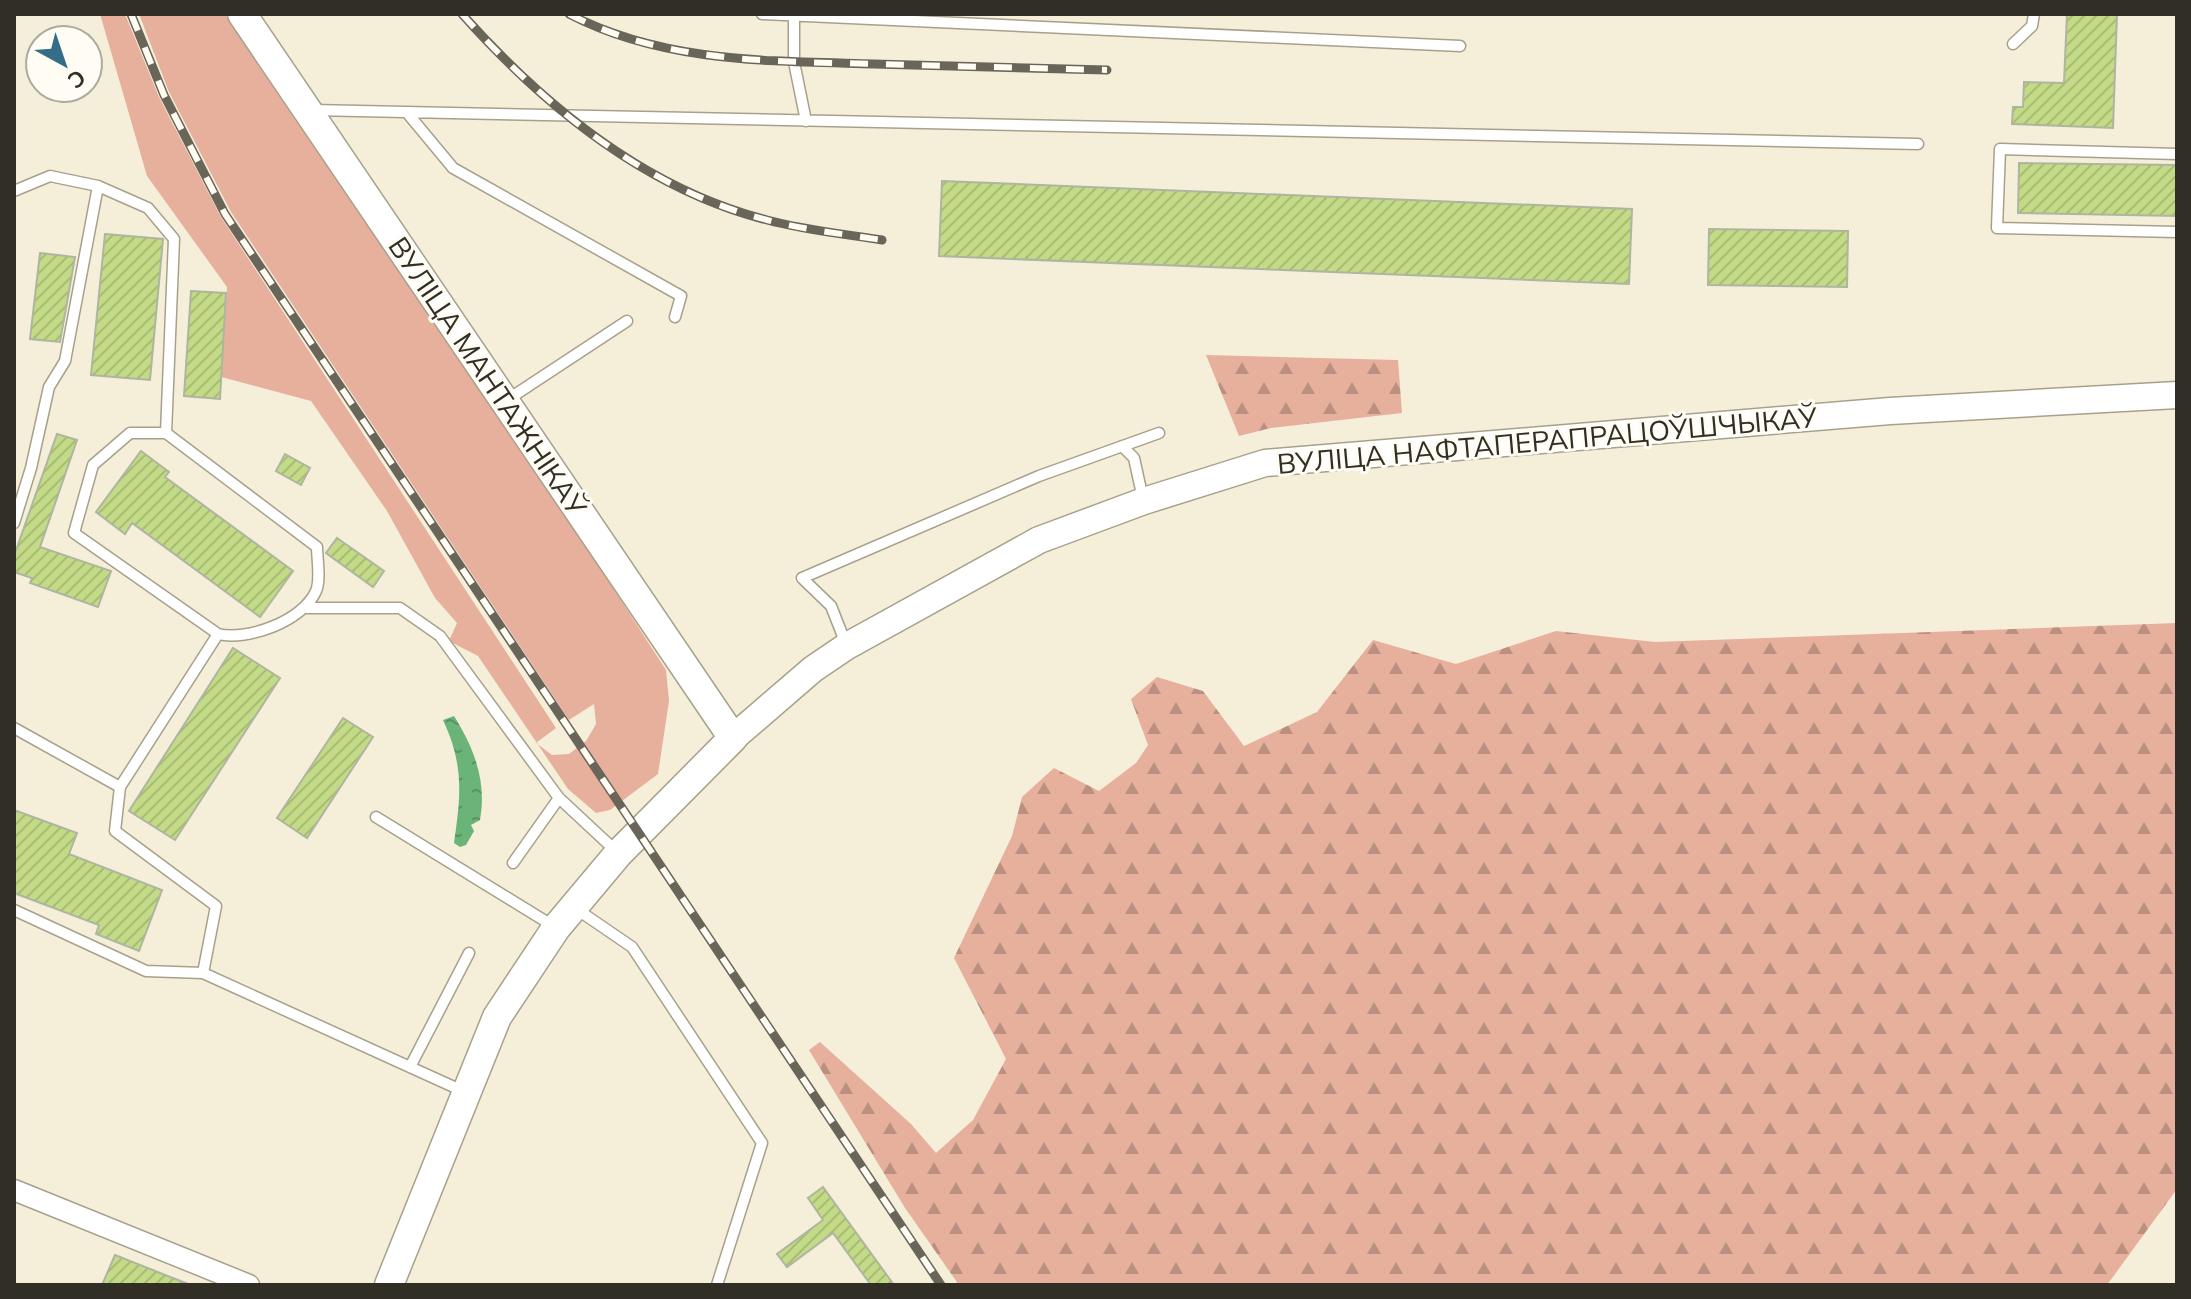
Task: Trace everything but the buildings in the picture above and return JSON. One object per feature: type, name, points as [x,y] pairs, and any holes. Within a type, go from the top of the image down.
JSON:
[{"type":"main road","name":"ВУЛІЦА МАНТАЖНІКАЎ","points":[[242,14],[733,738]]},
{"type":"main road","name":"ВУЛІЦА НАФТАПЕРАПРАЦОЎШЧЫКАЎ","points":[[389,1285],[497,1017],[565,917],[618,854],[733,738]]},
{"type":"street","name":"ВУЛІЦА НАФТАПЕРАПРАЦОЎШЧЫКАЎ","points":[[733,738],[813,669],[847,646],[1039,540],[1144,501],[1265,463],[1890,411],[2177,395]]},
{"type":"street","points":[[14,1190],[249,1285]]},
{"type":"lane","points":[[762,14],[1460,46]]},
{"type":"lane","points":[[2013,44],[2032,26],[2034,14]]},
{"type":"lane","points":[[794,16],[794,62],[806,121]]},
{"type":"lane","points":[[306,110],[409,115],[1918,144]]},
{"type":"lane","points":[[409,115],[453,168],[681,296],[675,317]]},
{"type":"lane","points":[[2177,154],[2000,149],[1997,228],[2177,232]]},
{"type":"lane","points":[[14,191],[50,176],[98,186],[148,208],[174,239],[166,433]]},
{"type":"lane","points":[[14,523],[31,468],[49,387],[65,361],[98,186]]},
{"type":"lane","points":[[505,401],[627,321]]},
{"type":"lane","points":[[130,433],[166,433],[317,547],[317,590],[304,608],[268,629],[236,638],[218,634],[74,533],[93,465],[130,433]]},
{"type":"lane","points":[[847,646],[831,606],[802,578],[1025,482],[1159,433]]},
{"type":"lane","points":[[1122,446],[1134,458],[1144,501]]},
{"type":"lane","points":[[304,608],[400,608],[440,636],[559,798],[618,854]]},
{"type":"lane","points":[[203,973],[216,906],[115,831],[120,787],[218,634]]},
{"type":"lane","points":[[14,728],[120,787]]},
{"type":"lane","points":[[513,863],[559,798]]},
{"type":"lane","points":[[376,817],[565,917],[632,947],[762,1143],[717,1285]]},
{"type":"lane","points":[[14,910],[146,971],[203,973],[467,1092]]},
{"type":"lane","points":[[410,1067],[469,953]]},
{"type":"green space","points":[[100,14],[125,14],[159,97],[221,217],[556,728],[537,743],[478,656],[449,641],[457,623],[435,598],[387,511],[311,401],[221,377],[227,287],[147,176]]},
{"type":"green space","points":[[139,14],[225,14],[531,461],[666,670],[669,701],[658,774],[610,810],[596,813],[568,789],[538,744],[552,755],[569,754],[586,741],[596,724],[594,704],[569,720],[231,212],[169,92]]},
{"type":"green space","points":[[1206,355],[1398,360],[1402,413],[1271,428],[1239,436]]},
{"type":"green space","points":[[2177,623],[2177,1189],[2107,1285],[959,1285],[905,1208],[809,1050],[820,1042],[911,1124],[936,1153],[973,1120],[1006,1059],[954,958],[1012,836],[1022,797],[1054,768],[1099,791],[1136,763],[1148,745],[1131,699],[1157,677],[1203,691],[1244,746],[1317,712],[1373,640],[1456,664],[1556,631],[1655,642]]},
{"type":"water","points":[[454,716],[473,753],[482,792],[480,820],[471,825],[474,831],[466,845],[460,847],[454,843],[459,795],[458,766],[443,720]]},
{"type":"railway","points":[[131,14],[164,95],[225,214],[941,1285]]},
{"type":"railway","points":[[462,14],[527,81],[562,111],[600,140],[679,188],[767,220],[882,240]]},
{"type":"railway","points":[[569,14],[642,42],[718,56],[796,62],[1107,70]]}]
